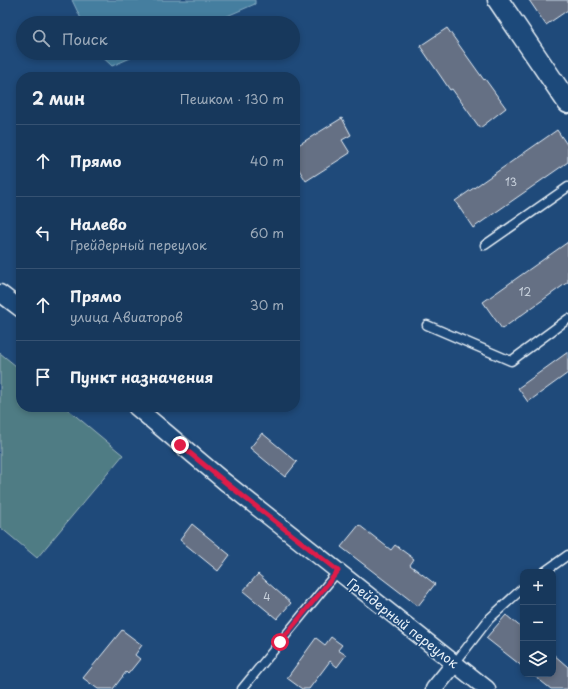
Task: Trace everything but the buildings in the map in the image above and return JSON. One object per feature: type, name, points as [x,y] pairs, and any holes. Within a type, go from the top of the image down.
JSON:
[{"type":"street","points":[[498,0],[568,103]]},
{"type":"street","points":[[0,293],[16,305]]},
{"type":"street","name":"Грейдерный переулок","points":[[142,412],[225,482],[487,689]]},
{"type":"street","points":[[434,689],[455,663]]},
{"type":"lane","points":[[485,245],[568,187]]},
{"type":"lane","points":[[427,325],[511,361],[568,319]]},
{"type":"lane","points":[[548,569],[568,555]]},
{"type":"lane","points":[[242,689],[338,571]]},
{"type":"lane","points":[[455,663],[490,619],[520,591]]},
{"type":"green space","points":[[0,353],[16,366],[16,412],[71,412],[123,455],[37,558],[0,527]]},
{"type":"water","points":[[72,0],[255,0],[255,4],[227,16],[80,16]]},
{"type":"water","points":[[106,60],[126,60],[112,66]]},
{"type":"route","points":[[180,445],[338,571],[280,642]]}]
